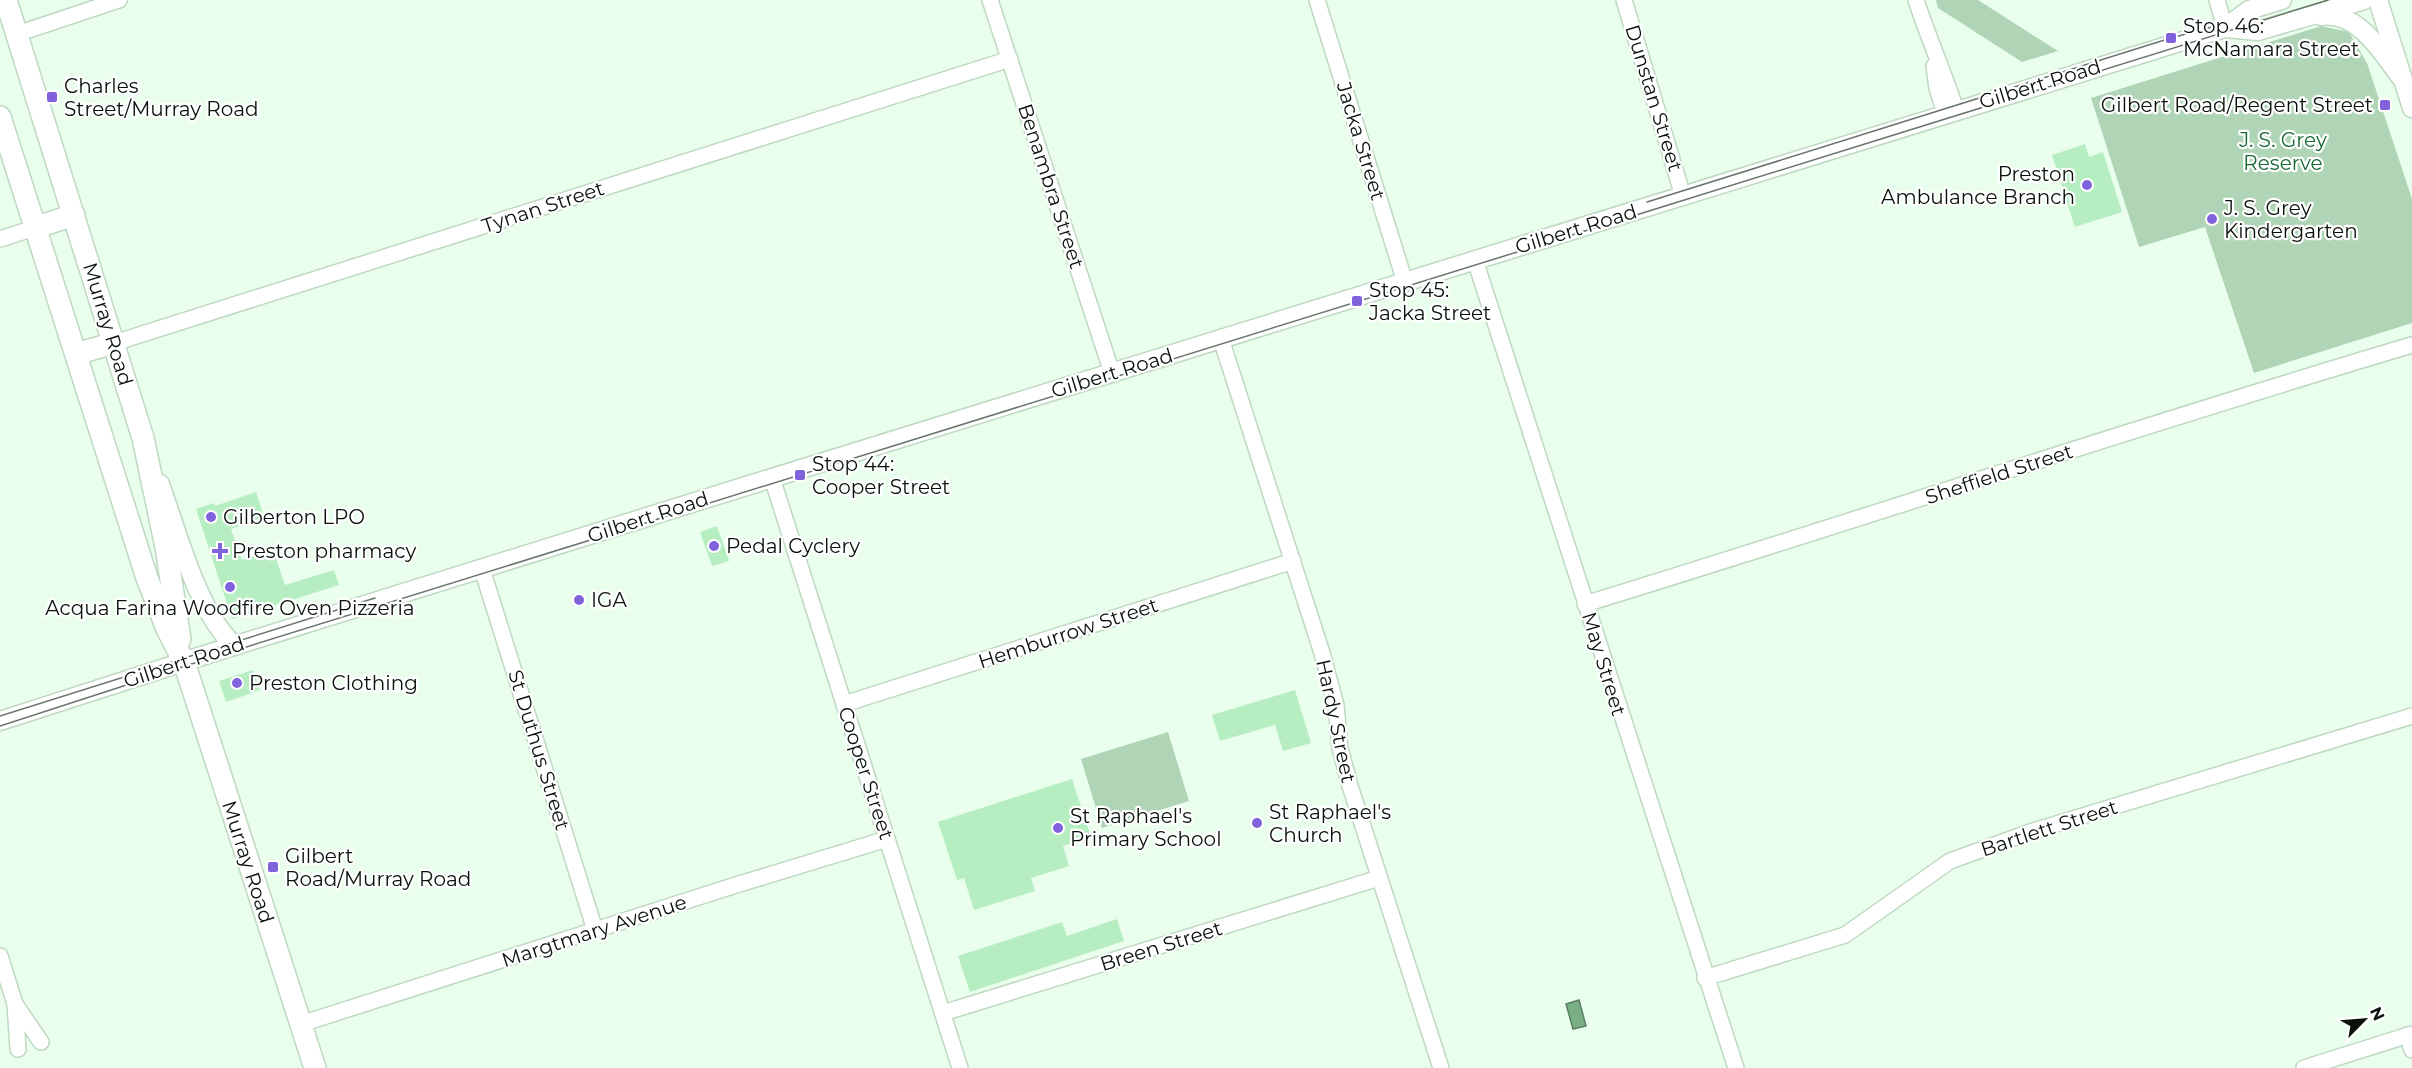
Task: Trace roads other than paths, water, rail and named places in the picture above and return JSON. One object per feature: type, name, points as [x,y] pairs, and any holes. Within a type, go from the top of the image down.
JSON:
[{"type":"main road","name":"Murray Road","points":[[6,0],[8,36],[74,215],[143,438],[166,547],[182,658]]},
{"type":"main road","name":"Murray Road","points":[[0,117],[147,578],[167,629],[182,658],[315,1068]]},
{"type":"main road","points":[[34,228],[74,215]]},
{"type":"main road","name":"Tynan Street","points":[[76,354],[114,343]]},
{"type":"street","points":[[8,36],[119,0]]},
{"type":"street","name":"Benambra Street","points":[[990,0],[1112,373]]},
{"type":"street","name":"Jacka Street","points":[[1317,0],[1405,282]]},
{"type":"street","name":"Dunstan Street","points":[[1624,0],[1683,196]]},
{"type":"street","points":[[1916,0],[1931,45],[1937,88],[1951,112]]},
{"type":"street","points":[[2217,0],[2225,28]]},
{"type":"street","name":"Gilbert Road","points":[[0,721],[182,658],[235,646],[2225,28],[2249,10],[2282,0]]},
{"type":"street","name":"Gilbert Road","points":[[2225,28],[2258,31],[2364,0]]},
{"type":"street","points":[[2378,0],[2412,108]]},
{"type":"street","points":[[2305,19],[2328,15],[2354,24],[2367,34],[2403,80]]},
{"type":"street","name":"Tynan Street","points":[[114,343],[1010,59]]},
{"type":"street","points":[[0,239],[34,228]]},
{"type":"street","name":"May Street","points":[[1475,260],[1733,1067]]},
{"type":"street","name":"Hardy Street","points":[[1221,339],[1322,652],[1336,705],[1340,748],[1379,878],[1441,1068]]},
{"type":"street","name":"Sheffield Street","points":[[1586,604],[1786,543],[2256,391],[2412,345]]},
{"type":"street","points":[[143,438],[213,623],[235,646]]},
{"type":"street","name":"Cooper Street","points":[[772,478],[960,1068]]},
{"type":"street","name":"Hemburrow Street","points":[[843,704],[1293,561]]},
{"type":"street","name":"St Duthus Street","points":[[482,569],[595,930]]},
{"type":"street","name":"Bartlett Street","points":[[1705,978],[1845,935],[1950,861],[2033,831],[2412,716]]},
{"type":"street","name":"Margtmary Avenue","points":[[301,1024],[887,839]]},
{"type":"street","name":"Breen Street","points":[[943,1013],[1379,878]]},
{"type":"street","points":[[0,956],[15,1004],[18,1049]]},
{"type":"street","points":[[15,1004],[41,1042]]},
{"type":"street","points":[[2304,1068],[2410,1039]]},
{"type":"tram line","points":[[0,726],[185,666],[2328,0]]},
{"type":"tram line","points":[[1647,202],[2171,38],[2223,24]]},
{"type":"tram line","points":[[0,716],[375,598]]},
{"type":"place","name":"Stop 46: McNamara Street","points":[[2171,38]]},
{"type":"place","name":"Charles Street/Murray Road","points":[[52,97]]},
{"type":"place","name":"Gilbert Road/Regent Street","points":[[2385,105]]},
{"type":"place","name":"Preston Ambulance Branch","points":[[2087,185]]},
{"type":"place","name":"J. S. Grey Kindergarten","points":[[2212,219]]},
{"type":"place","name":"Stop 45: Jacka Street","points":[[1357,301]]},
{"type":"place","name":"Stop 44: Cooper Street","points":[[800,475]]},
{"type":"place","name":"Gilberton LPO","points":[[211,517]]},
{"type":"place","name":"Pedal Cyclery","points":[[714,546]]},
{"type":"place","name":"Preston pharmacy","points":[[220,551]]},
{"type":"place","name":"Acqua Farina Woodfire Oven Pizzeria","points":[[230,587]]},
{"type":"place","name":"IGA","points":[[579,600]]},
{"type":"place","name":"Preston Clothing","points":[[237,683]]},
{"type":"place","name":"St Raphael's Church","points":[[1257,823]]},
{"type":"place","name":"St Raphael's Primary School","points":[[1058,828]]},
{"type":"place","name":"Gilbert Road/Murray Road","points":[[273,867]]},
{"type":"park label","name":"J. S. Grey Reserve","points":[[2283,152]]}]
